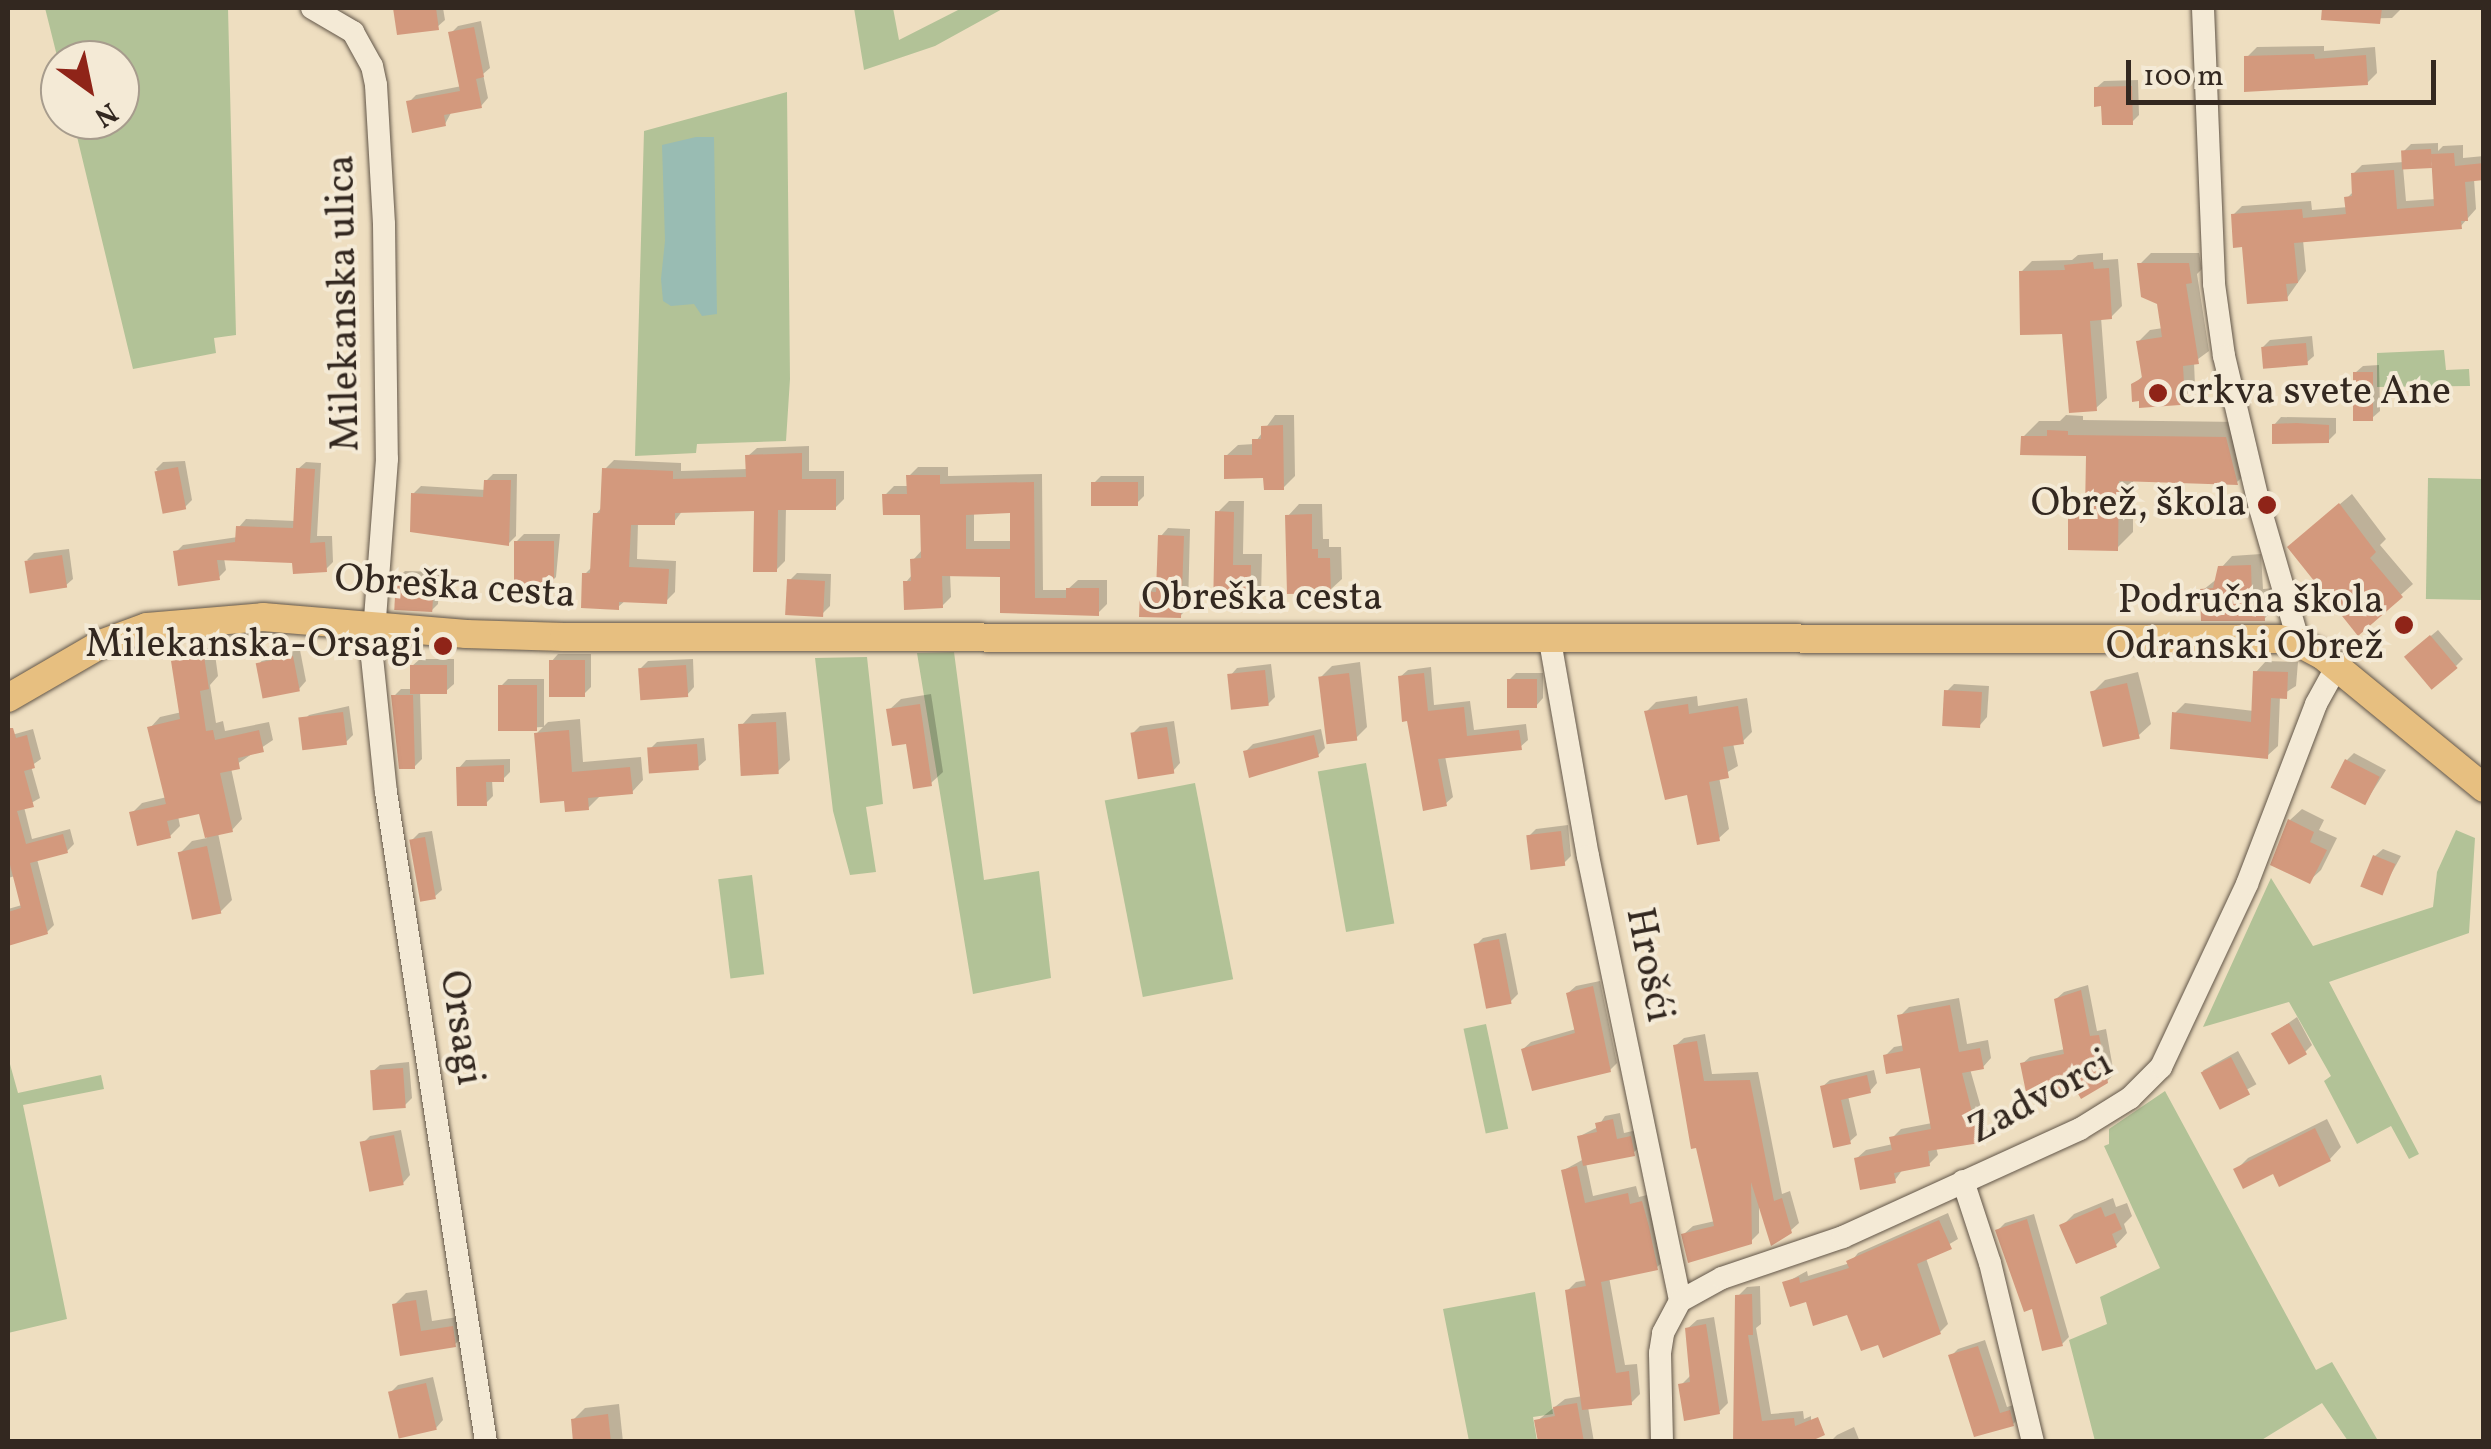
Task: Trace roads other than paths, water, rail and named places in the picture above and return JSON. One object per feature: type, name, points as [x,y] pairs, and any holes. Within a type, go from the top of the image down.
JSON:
[{"type":"main road","name":"Obreška cesta","points":[[8,698],[100,644],[146,627],[263,616],[564,637],[2256,639],[2299,643],[2337,666],[2415,736],[2484,788]]},
{"type":"street","name":"Milekanska ulica","points":[[312,8],[353,32],[372,66],[376,84],[384,224],[388,459],[374,626]]},
{"type":"street","points":[[2203,8],[2214,284],[2224,356],[2260,508],[2299,643]]},
{"type":"street","name":"Orsagi","points":[[374,626],[372,658],[386,792],[486,1442]]},
{"type":"street","name":"Hrošći","points":[[1550,641],[1588,856],[1680,1302]]},
{"type":"street","name":"Zadvorci","points":[[1680,1302],[1698,1288],[1843,1237],[2107,1114],[2161,1067],[2247,884],[2316,704],[2337,666]]},
{"type":"street","points":[[1963,1181],[1990,1262],[2033,1442]]},
{"type":"street","points":[[1662,1442],[1660,1354],[1663,1333],[1680,1302]]},
{"type":"water","points":[[714,137],[717,314],[702,316],[694,304],[671,306],[663,301],[661,279],[665,241],[662,145]]},
{"type":"place","name":"crkva svete Ane","points":[[2158,393]]},
{"type":"place","name":"Obrež, škola","points":[[2267,505]]},
{"type":"place","name":"Područna škola Odranski Obrež","points":[[2404,625]]},
{"type":"place","name":"Milekanska-Orsagi","points":[[443,646]]}]
